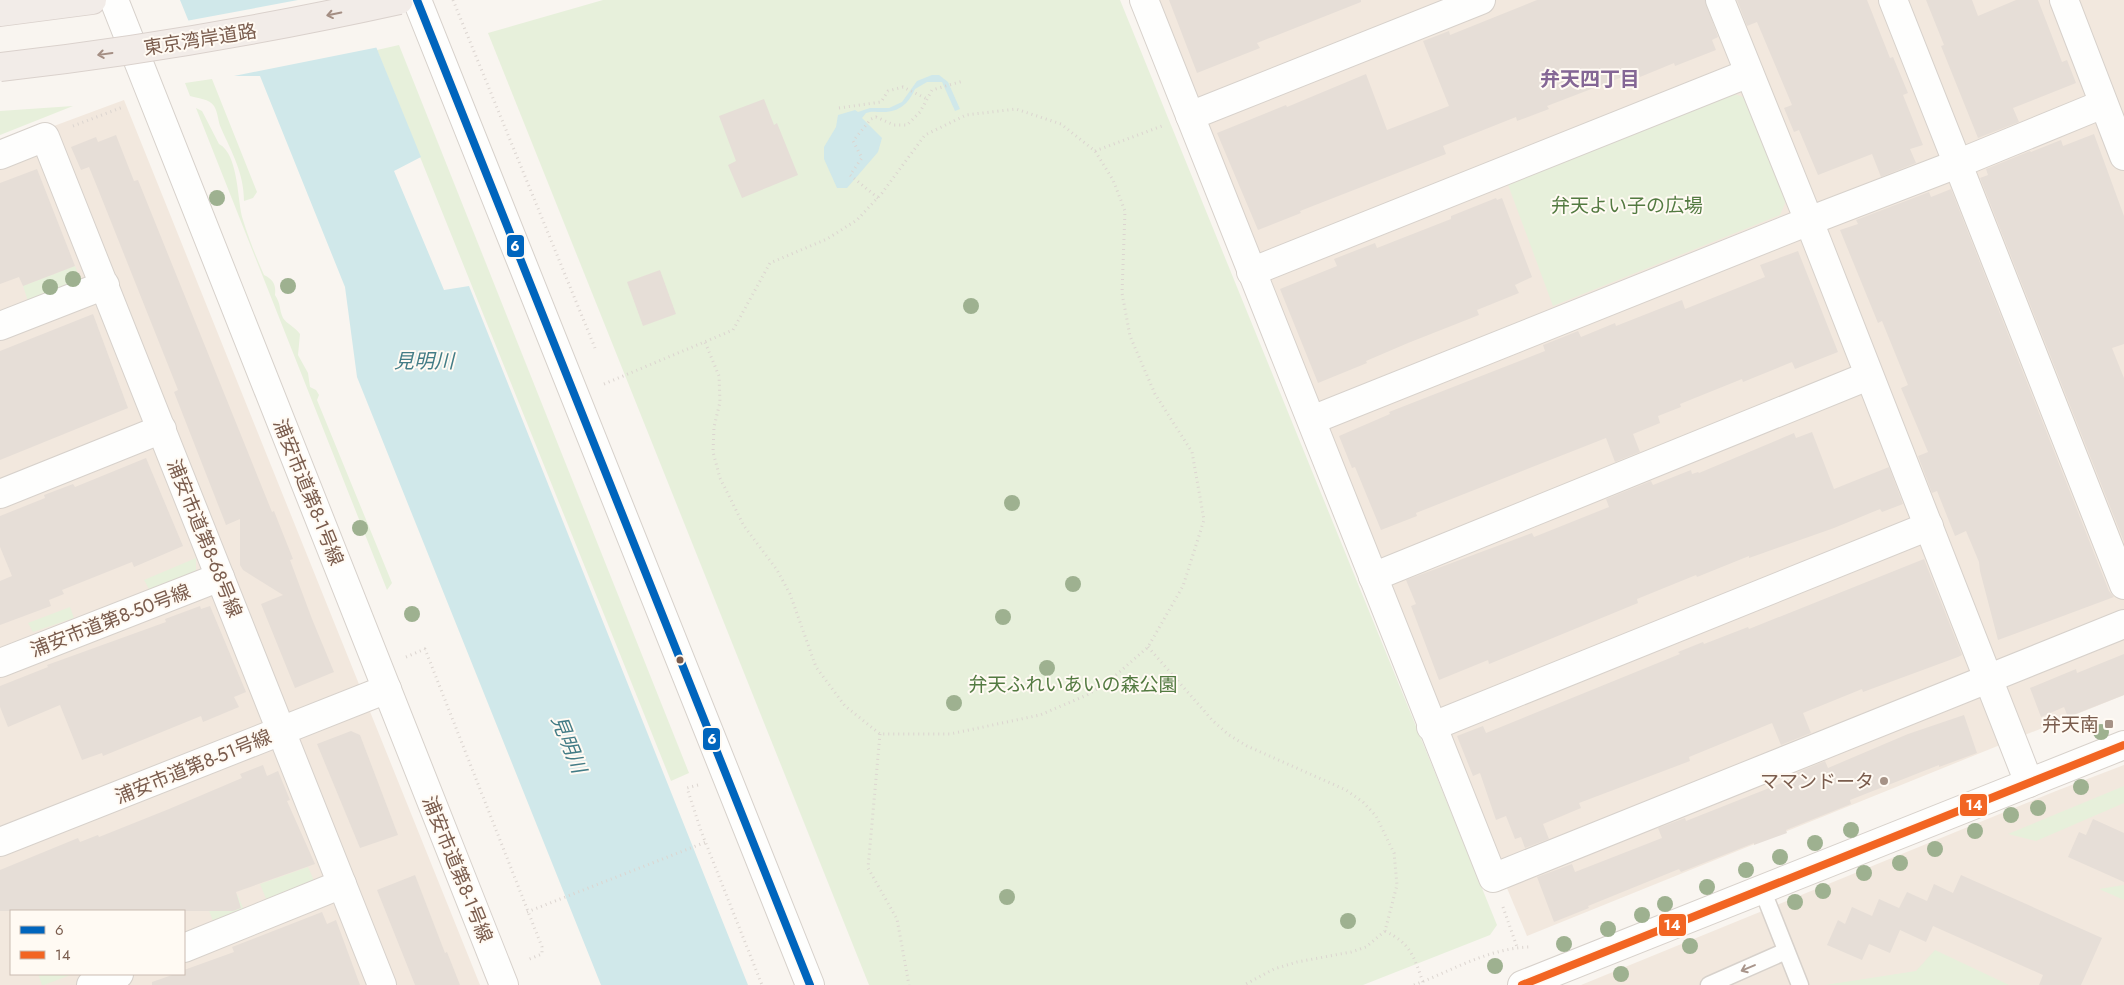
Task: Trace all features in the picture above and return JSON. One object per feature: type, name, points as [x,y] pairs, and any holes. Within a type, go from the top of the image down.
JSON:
[{"type":"highway","points":[[0,12],[92,0]]},
{"type":"highway","name":"東京湾岸道路","points":[[0,67],[180,43],[249,31],[399,0]]},
{"type":"street","name":"浦安市道第8-1号線","points":[[114,0],[504,985]]},
{"type":"street","points":[[417,0],[810,985]]},
{"type":"street","points":[[1144,0],[1251,272],[1312,420],[1431,727],[1493,878],[2124,624]]},
{"type":"street","points":[[1190,116],[1481,0]]},
{"type":"street","points":[[1720,0],[1809,221],[1868,376],[1929,526],[2029,783]]},
{"type":"street","points":[[1893,0],[2124,585]]},
{"type":"street","points":[[2064,0],[2124,156]]},
{"type":"street","points":[[1251,272],[1749,73]]},
{"type":"street","points":[[1312,420],[1809,221],[1958,164],[2103,104]]},
{"type":"street","points":[[0,155],[45,137]]},
{"type":"street","name":"浦安市道第8-68号線","points":[[45,137],[382,985]]},
{"type":"street","points":[[0,326],[105,285]]},
{"type":"street","points":[[1373,576],[1868,376]]},
{"type":"street","points":[[0,494],[162,429]]},
{"type":"street","points":[[1431,727],[1929,526]]},
{"type":"street","name":"浦安市道第8-50号線","points":[[0,663],[220,577]]},
{"type":"street","name":"浦安市道第8-51号線","points":[[0,842],[387,689]]},
{"type":"street","points":[[1522,985],[2124,745]]},
{"type":"street","points":[[185,948],[342,884]]},
{"type":"street","points":[[91,985],[116,975]]},
{"type":"lane","points":[[1762,890],[1800,985]]},
{"type":"lane","points":[[1709,985],[1786,952]]},
{"type":"path","points":[[453,0],[594,348]]},
{"type":"path","points":[[878,198],[850,174],[862,158],[853,141],[870,119],[876,117],[894,124],[907,125],[920,112],[932,90],[963,81]]},
{"type":"path","points":[[839,108],[881,102],[888,91],[903,88],[927,99]]},
{"type":"path","points":[[45,137],[131,104]]},
{"type":"path","points":[[604,384],[733,330],[770,263],[827,240],[857,220],[878,198],[925,135],[966,114],[1016,109],[1061,124],[1095,151],[1113,180],[1125,211],[1122,293],[1130,336],[1155,394],[1192,452],[1204,520],[1183,586],[1148,647],[1108,682],[1087,695],[1040,715],[950,734],[880,734],[846,706],[816,667],[801,619],[790,594],[777,570],[744,526],[720,478],[713,452],[714,427],[720,402],[719,376],[705,342]]},
{"type":"path","points":[[1095,151],[1190,116]]},
{"type":"path","points":[[1148,647],[1213,721],[1229,735],[1247,746],[1346,790],[1376,816],[1394,853],[1396,885],[1385,931],[1366,947],[1274,969],[1244,985]]},
{"type":"path","points":[[405,657],[425,649],[526,912],[542,947],[542,954],[524,961]]},
{"type":"path","points":[[880,734],[868,868],[896,919],[909,985]]},
{"type":"path","points":[[701,784],[686,788],[762,985]]},
{"type":"path","points":[[526,912],[706,842]]},
{"type":"path","points":[[1414,985],[1494,953],[1517,947],[1493,878]]},
{"type":"path","points":[[1385,931],[1400,938],[1411,951],[1422,982]]},
{"type":"shaded area","points":[[1135,0],[2124,0],[2124,695],[1527,936]]},
{"type":"shaded area","points":[[124,100],[480,985],[0,985],[0,146]]},
{"type":"shaded area","points":[[2124,765],[2124,985],[1581,985],[2056,791]]},
{"type":"green space","name":"弁天ふれいあいの森公園","points":[[603,0],[1120,0],[1497,925],[1490,935],[1363,985],[869,985],[488,33]]},
{"type":"green space","points":[[399,45],[689,773],[671,781],[377,50]]},
{"type":"green space","points":[[212,79],[257,192],[253,198],[244,201],[240,172],[220,126],[215,108],[210,102],[190,96],[185,83]]},
{"type":"green space","name":"弁天よい子の広場","points":[[1732,93],[1745,98],[1786,201],[1780,215],[1553,306],[1507,182]]},
{"type":"green space","points":[[73,106],[0,135],[0,111]]},
{"type":"green space","points":[[196,108],[202,111],[219,144],[226,149],[234,168],[241,212],[250,241],[264,275],[274,283],[275,295],[283,318],[300,334],[298,355],[308,373],[310,387],[316,390],[319,395],[317,400],[392,583],[387,590]]},
{"type":"green space","points":[[75,266],[81,281],[28,301],[23,286]]},
{"type":"green space","points":[[196,558],[196,571],[149,589],[144,580]]},
{"type":"green space","points":[[70,607],[74,618],[33,632],[28,623]]},
{"type":"green space","points":[[2124,786],[2124,803],[2036,841],[2008,834]]},
{"type":"green space","points":[[308,867],[315,883],[267,901],[260,884]]},
{"type":"green space","points":[[2124,885],[2124,900],[2099,889]]},
{"type":"green space","points":[[237,894],[244,910],[214,923],[207,906]]},
{"type":"green space","points":[[1935,950],[2009,985],[1825,985],[1916,971]]},
{"type":"green space","points":[[38,975],[70,975],[44,985],[42,985]]},
{"type":"water","name":"見明川","points":[[180,0],[357,0],[421,157],[394,171],[444,290],[469,286],[748,985],[601,985],[357,377],[345,287],[260,76],[211,76]]},
{"type":"water","points":[[932,75],[939,75],[948,82],[960,109],[955,111],[942,82],[927,82],[915,89],[910,99],[898,109],[887,112],[866,113],[862,118],[882,138],[878,152],[847,188],[837,188],[824,159],[824,147],[836,127],[838,115],[855,110],[858,112],[870,108],[889,108],[902,102],[917,81]]},
{"type":"pier","points":[[298,0],[360,0],[379,47],[234,76],[209,78],[186,21]]},
{"type":"building","points":[[1169,0],[1361,0],[1361,2],[1257,43],[1260,48],[1197,73]]},
{"type":"building","points":[[1537,0],[1705,0],[1718,37],[1712,40],[1716,50],[1675,66],[1674,63],[1640,77],[1638,71],[1547,106],[1549,109],[1517,121],[1516,117],[1443,146],[1446,154],[1300,211],[1301,213],[1258,230],[1217,133],[1286,105],[1287,107],[1366,74],[1387,130],[1449,106],[1423,41],[1449,31],[1450,35]]},
{"type":"building","points":[[1737,0],[1867,0],[1890,58],[1893,57],[1908,93],[1903,95],[1923,145],[1910,149],[1916,163],[1881,177],[1872,154],[1818,175],[1799,130],[1794,132],[1784,108],[1792,105],[1757,22],[1747,26]]},
{"type":"building","points":[[1926,0],[1972,0],[1978,16],[2016,0],[2038,0],[2062,62],[2067,60],[2076,83],[2013,108],[2019,122],[1978,138],[1941,46],[1944,45]]},
{"type":"building","points":[[764,99],[774,125],[777,123],[798,175],[742,198],[728,165],[736,161],[719,116]]},
{"type":"building","points":[[2094,134],[2124,216],[2124,344],[2112,348],[2124,378],[2124,542],[1980,178],[1988,175],[1986,169],[2030,151],[2061,140],[2063,146]]},
{"type":"building","points":[[116,135],[134,181],[138,180],[272,512],[274,511],[293,559],[290,560],[334,672],[295,688],[261,604],[283,595],[243,570],[240,565],[240,519],[226,525],[174,392],[178,390],[89,167],[81,170],[71,147],[96,137],[98,142]]},
{"type":"building","points":[[37,169],[75,266],[23,286],[19,277],[0,284],[0,183]]},
{"type":"building","points":[[1951,189],[2109,591],[2114,597],[1998,640],[1979,562],[1966,531],[1955,536],[1937,491],[1932,493],[1918,456],[1928,452],[1901,388],[1908,385],[1882,321],[1878,323],[1840,230],[1858,224],[1856,220],[1929,192],[1931,197]]},
{"type":"building","points":[[1496,198],[1497,200],[1502,198],[1532,277],[1515,285],[1519,293],[1477,310],[1479,315],[1408,343],[1366,361],[1367,363],[1318,383],[1280,289],[1337,266],[1334,259],[1375,243],[1377,248],[1451,219],[1451,216]]},
{"type":"building","points":[[1798,251],[1838,352],[1795,369],[1792,362],[1743,382],[1742,379],[1680,404],[1681,407],[1658,416],[1660,423],[1633,434],[1640,452],[1615,462],[1606,438],[1416,513],[1417,516],[1381,530],[1355,467],[1352,468],[1339,436],[1390,414],[1389,412],[1545,351],[1543,345],[1578,331],[1581,337],[1615,323],[1616,326],[1682,300],[1685,309],[1765,277],[1760,265]]},
{"type":"building","points":[[660,270],[676,314],[643,326],[627,282]]},
{"type":"building","points":[[93,314],[128,408],[0,460],[0,351]]},
{"type":"building","points":[[1812,432],[1834,489],[1889,467],[1903,504],[1882,512],[1880,509],[1834,528],[1749,558],[1749,556],[1697,577],[1696,575],[1637,599],[1638,603],[1526,649],[1489,664],[1488,660],[1439,680],[1411,606],[1416,604],[1406,580],[1532,533],[1534,537],[1609,507],[1606,499],[1651,481],[1653,485],[1691,470],[1692,474],[1699,473],[1794,433],[1796,438]]},
{"type":"building","points":[[146,458],[183,546],[134,567],[132,562],[62,590],[64,594],[49,600],[51,606],[0,625],[0,581],[12,576],[0,547],[0,516],[45,498],[44,495],[73,484],[75,487]]},
{"type":"building","points":[[1924,559],[1962,655],[1863,692],[1862,689],[1803,713],[1811,733],[1781,745],[1772,723],[1689,757],[1690,761],[1579,803],[1581,808],[1543,824],[1549,839],[1525,848],[1521,837],[1515,839],[1506,816],[1496,820],[1480,773],[1473,776],[1457,736],[1483,726],[1486,733],[1680,654],[1678,652],[1703,642],[1704,644],[1748,627],[1749,629]]},
{"type":"building","points":[[200,606],[201,609],[210,606],[246,692],[234,697],[239,707],[203,722],[201,716],[103,756],[102,753],[82,760],[60,705],[8,727],[0,707],[0,686],[48,667],[47,665],[166,622],[165,619]]},
{"type":"building","points":[[2124,654],[2124,695],[2068,717],[2064,707],[2041,717],[2030,688],[2076,669],[2077,673]]},
{"type":"building","points":[[1964,715],[1977,753],[1939,767],[1939,765],[1850,800],[1851,804],[1786,830],[1787,833],[1754,845],[1754,843],[1681,872],[1679,869],[1554,922],[1537,877],[1572,864],[1575,872],[1662,838],[1658,828],[1685,818],[1686,821],[1792,779],[1791,775],[1825,761],[1828,768],[1908,734]]},
{"type":"building","points":[[351,731],[360,735],[398,835],[360,848],[317,744]]},
{"type":"building","points":[[263,765],[267,776],[278,771],[290,800],[287,801],[315,864],[236,892],[241,908],[233,911],[0,911],[0,870],[78,838],[80,842],[98,835],[99,837],[169,809],[242,778],[240,774]]},
{"type":"building","points":[[2093,819],[2124,833],[2124,882],[2068,857],[2079,832],[2086,835]]},
{"type":"building","points":[[415,875],[445,953],[447,952],[460,985],[415,985],[377,890]]},
{"type":"building","points":[[1961,875],[2102,938],[2081,985],[2039,985],[2043,975],[1933,926],[1926,942],[1900,930],[1890,953],[1869,944],[1862,960],[1827,945],[1838,920],[1845,924],[1852,907],[1872,916],[1879,899],[1899,908],[1907,892],[1927,901],[1934,884],[1953,893]]},
{"type":"building","points":[[322,912],[327,924],[336,920],[360,985],[152,985],[152,982],[172,975],[185,975],[185,970],[234,952],[232,947]]},
{"type":"transit line","name":"6","points":[[417,0],[810,985]]},
{"type":"transit line","name":"14","points":[[1522,985],[2124,745]]},
{"type":"place","name":"弁天南","points":[[2109,724]]},
{"type":"place","name":"ママンドータ","points":[[1884,781]]},
{"type":"district","name":"弁天四丁目","points":[[1590,79]]}]
